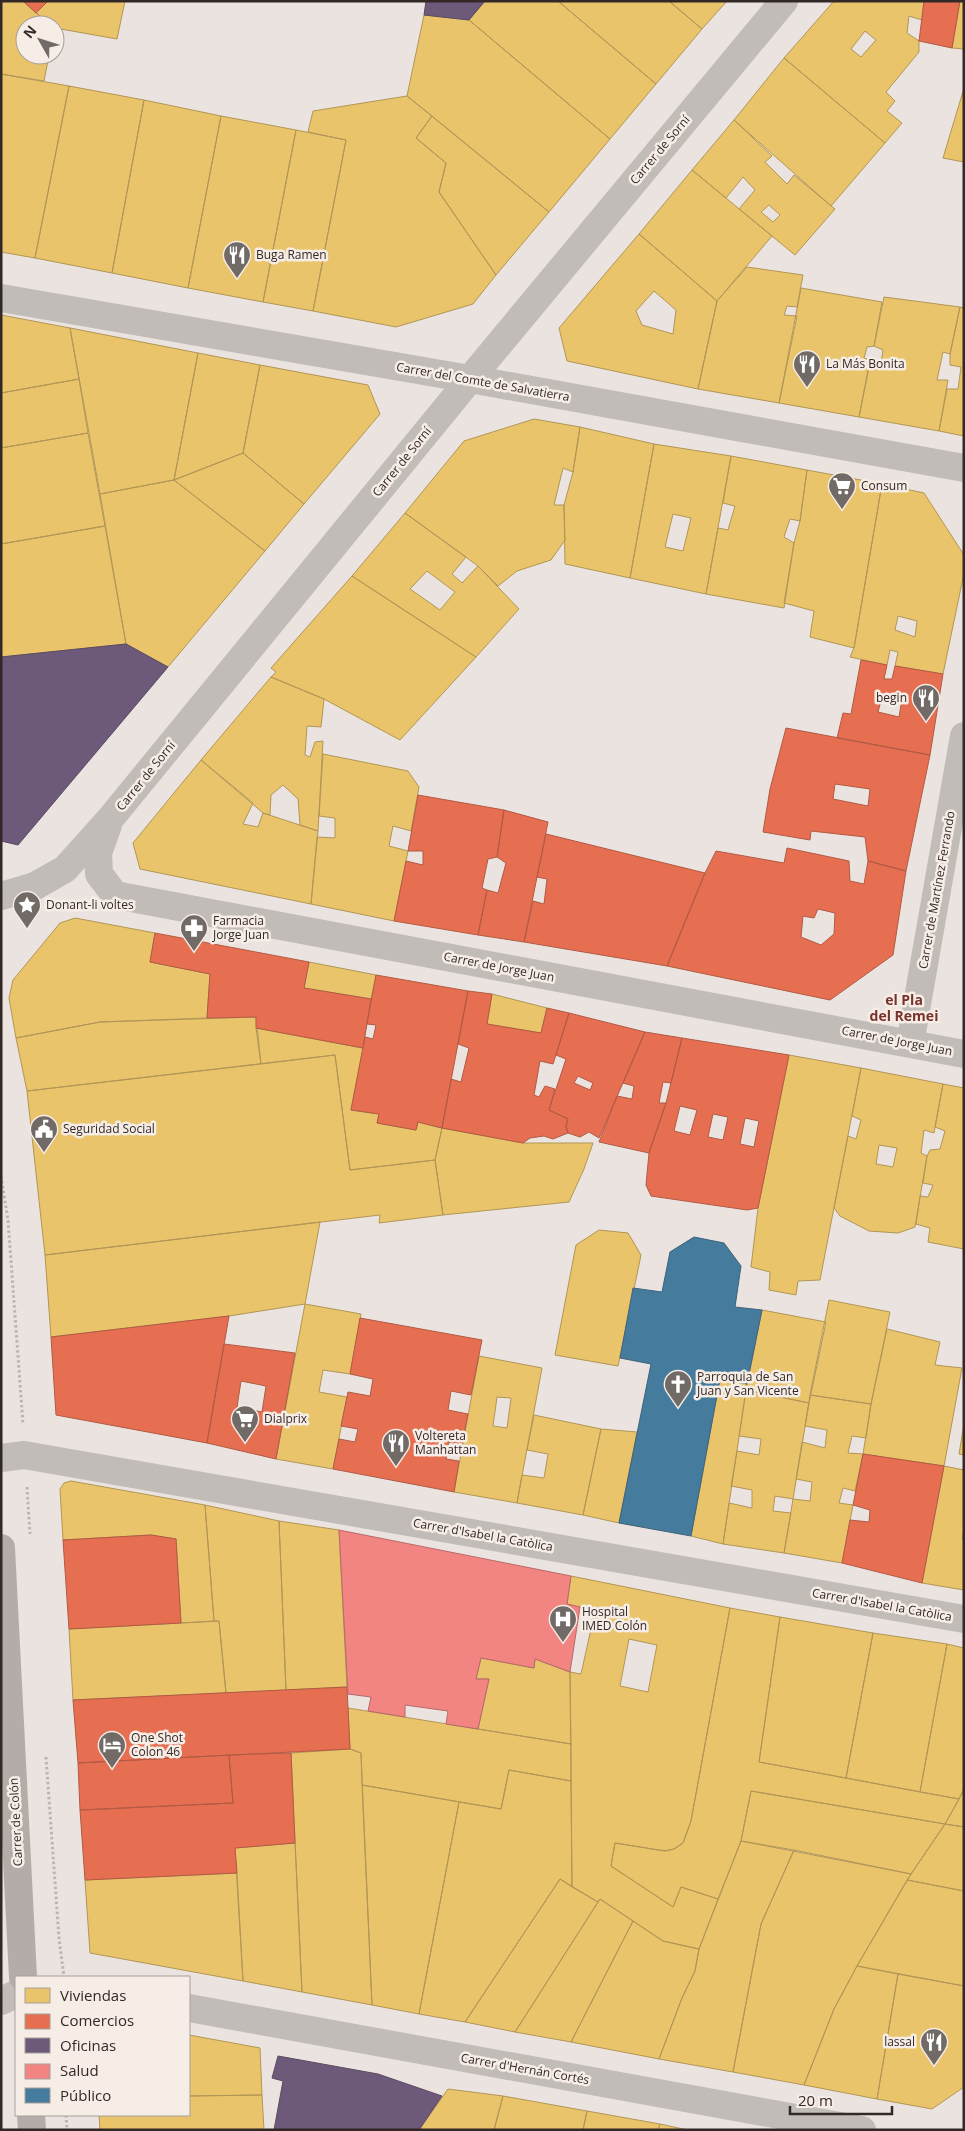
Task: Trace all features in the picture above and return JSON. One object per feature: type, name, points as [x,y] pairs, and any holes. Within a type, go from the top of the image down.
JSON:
[{"type":"main road","name":"Carrer de Colón","points":[[1,1548],[24,1976]]},
{"type":"main road","points":[[31,2116],[32,2130]]},
{"type":"street","name":"Carrer de Sorní","points":[[1,896],[35,886],[66,869],[110,819],[470,379],[784,1]]},
{"type":"street","name":"Carrer del Comte de Salvatierra","points":[[1,298],[470,379],[964,468]]},
{"type":"street","name":"Carrer de Martínez Ferrando","points":[[910,1044],[964,736]]},
{"type":"street","name":"Carrer de Jorge Juan","points":[[110,819],[98,853],[99,874],[115,895],[964,1054]]},
{"type":"street","name":"Carrer d'Isabel la Catòlica","points":[[1,1458],[24,1455],[964,1619]]},
{"type":"street","points":[[1,2001],[15,1994]]},
{"type":"street","name":"Carrer d'Hernán Cortés","points":[[190,2008],[862,2130]]},
{"type":"path","points":[[66,2116],[67,2130]]},
{"type":"building: Viviendas","points":[[1,1],[23,1],[39,15],[15,15],[15,65],[47,65],[44,81],[1,74]]},
{"type":"building: Viviendas","points":[[48,1],[125,1],[117,39],[65,30],[65,15],[38,15],[36,13]]},
{"type":"building: Viviendas","points":[[485,1],[558,1],[656,84],[610,139],[469,20]]},
{"type":"building: Viviendas","points":[[558,1],[669,1],[702,29],[656,84]]},
{"type":"building: Viviendas","points":[[669,1],[727,1],[702,29]]},
{"type":"building: Viviendas","points":[[834,1],[924,1],[922,20],[909,16],[907,33],[919,41],[919,52],[886,92],[895,101],[887,111],[902,123],[885,143],[784,58]],"holes":[[[865,31],[876,40],[861,57],[851,49]]]},
{"type":"building: Viviendas","points":[[960,1],[964,1],[964,49],[952,48]]},
{"type":"building: Viviendas","points":[[424,15],[469,20],[610,139],[549,212],[407,96]]},
{"type":"building: Viviendas","points":[[784,58],[885,143],[831,206],[734,120]]},
{"type":"building: Viviendas","points":[[1,74],[69,86],[35,258],[1,252]]},
{"type":"building: Viviendas","points":[[69,86],[144,100],[112,273],[35,258]]},
{"type":"building: Viviendas","points":[[964,88],[964,162],[943,158]]},
{"type":"building: Viviendas","points":[[407,96],[432,116],[416,138],[446,163],[439,192],[496,275],[473,304],[396,327],[313,311],[346,140],[308,132],[313,111]]},
{"type":"building: Viviendas","points":[[144,100],[221,116],[188,288],[112,273]]},
{"type":"building: Viviendas","points":[[221,116],[296,130],[263,302],[188,288]]},
{"type":"building: Viviendas","points":[[432,116],[549,212],[496,275],[439,192],[446,163],[416,138]]},
{"type":"building: Viviendas","points":[[734,120],[772,156],[765,162],[787,184],[794,175],[835,209],[795,255],[739,209],[755,190],[743,177],[726,198],[692,170]],"holes":[[[769,205],[780,215],[773,222],[761,212]]]},
{"type":"building: Viviendas","points":[[296,130],[346,140],[313,311],[263,302]]},
{"type":"building: Viviendas","points":[[692,170],[772,236],[717,301],[639,234]]},
{"type":"building: Viviendas","points":[[639,234],[717,301],[698,389],[567,361],[559,328]],"holes":[[[654,291],[676,310],[673,334],[642,325],[636,311]]]},
{"type":"building: Viviendas","points":[[747,267],[803,275],[797,307],[787,306],[784,315],[797,316],[779,403],[698,389],[717,301]]},
{"type":"building: Viviendas","points":[[801,288],[882,302],[874,346],[867,347],[864,358],[870,360],[859,417],[779,403]]},
{"type":"building: Viviendas","points":[[884,297],[960,307],[950,354],[943,352],[937,380],[948,380],[939,431],[859,417],[869,367],[880,370],[883,350],[874,346]]},
{"type":"building: Viviendas","points":[[960,307],[964,308],[964,436],[939,431],[947,389],[958,389],[961,367],[950,365],[950,354]]},
{"type":"building: Viviendas","points":[[1,315],[70,328],[79,379],[1,393]]},
{"type":"building: Viviendas","points":[[70,328],[198,353],[174,480],[100,494]]},
{"type":"building: Viviendas","points":[[198,353],[260,365],[243,453],[174,480]]},
{"type":"building: Viviendas","points":[[260,365],[368,385],[380,414],[304,504],[243,453]]},
{"type":"building: Viviendas","points":[[79,379],[88,433],[1,448],[1,393]]},
{"type":"building: Viviendas","points":[[534,419],[580,427],[573,472],[563,468],[554,505],[564,505],[565,540],[551,560],[517,571],[498,586],[478,566],[405,513],[464,441]]},
{"type":"building: Viviendas","points":[[580,427],[654,444],[630,578],[565,564],[564,505],[573,472]]},
{"type":"building: Viviendas","points":[[88,433],[105,526],[1,544],[1,448]]},
{"type":"building: Viviendas","points":[[654,444],[731,456],[706,594],[630,578]],"holes":[[[673,514],[691,518],[683,551],[665,547]]]},
{"type":"building: Viviendas","points":[[243,453],[304,504],[265,551],[174,480]]},
{"type":"building: Viviendas","points":[[731,456],[807,470],[800,521],[790,519],[784,537],[794,543],[784,608],[706,594],[718,528],[728,530],[735,506],[723,503]]},
{"type":"building: Viviendas","points":[[807,470],[882,484],[854,648],[810,637],[814,611],[784,603],[794,543],[800,521]]},
{"type":"building: Viviendas","points":[[174,480],[265,551],[168,667],[126,644],[100,494]]},
{"type":"building: Viviendas","points":[[882,484],[924,493],[964,555],[964,573],[943,674],[895,666],[898,652],[890,650],[887,665],[850,657],[854,648]],"holes":[[[898,616],[917,621],[915,637],[895,630]]]},
{"type":"building: Viviendas","points":[[405,513],[466,557],[452,574],[462,583],[478,566],[519,609],[476,657],[352,576]],"holes":[[[427,571],[455,592],[440,610],[410,589]]]},
{"type":"building: Viviendas","points":[[105,526],[126,644],[1,657],[1,544]]},
{"type":"building: Viviendas","points":[[352,576],[476,657],[400,740],[324,699],[271,677],[276,672],[271,668]]},
{"type":"building: Viviendas","points":[[271,677],[324,699],[321,727],[307,726],[305,755],[310,757],[315,742],[323,741],[318,831],[300,825],[298,799],[283,785],[271,795],[270,815],[263,813],[201,760]]},
{"type":"building: Viviendas","points":[[323,754],[408,771],[419,787],[411,831],[393,826],[389,846],[408,851],[394,921],[311,904],[317,837],[335,838],[335,818],[319,816]]},
{"type":"building: Viviendas","points":[[201,760],[253,803],[243,824],[258,827],[263,813],[318,831],[311,904],[140,869],[133,843]]},
{"type":"building: Viviendas","points":[[75,918],[155,933],[150,962],[210,974],[207,1018],[100,1022],[16,1038],[9,998],[13,980],[60,923]]},
{"type":"building: Viviendas","points":[[309,962],[376,975],[371,999],[304,988]]},
{"type":"building: Viviendas","points":[[492,994],[547,1008],[541,1033],[487,1024]]},
{"type":"building: Viviendas","points":[[256,1017],[261,1064],[27,1091],[16,1038],[100,1022]]},
{"type":"building: Viviendas","points":[[256,1028],[363,1048],[351,1110],[379,1114],[377,1123],[416,1130],[418,1122],[442,1128],[435,1160],[350,1170],[335,1055],[261,1064]]},
{"type":"building: Viviendas","points":[[335,1055],[350,1170],[435,1160],[443,1215],[379,1223],[380,1215],[45,1255],[27,1091]]},
{"type":"building: Viviendas","points":[[789,1055],[861,1068],[820,1280],[798,1281],[796,1295],[769,1290],[770,1272],[751,1267],[758,1208]]},
{"type":"building: Viviendas","points":[[861,1068],[943,1084],[934,1133],[924,1130],[921,1153],[927,1156],[915,1227],[898,1233],[869,1231],[840,1216],[834,1208],[848,1136],[856,1139],[861,1120],[852,1116]],"holes":[[[879,1145],[897,1148],[893,1167],[876,1164]]]},
{"type":"building: Viviendas","points":[[943,1084],[964,1088],[964,1249],[928,1242],[930,1228],[916,1224],[920,1196],[928,1197],[933,1185],[923,1183],[927,1156],[930,1150],[940,1149],[945,1131],[935,1127]]},
{"type":"building: Viviendas","points":[[442,1128],[523,1143],[593,1143],[569,1202],[443,1215],[435,1160]]},
{"type":"building: Viviendas","points":[[320,1222],[305,1304],[229,1316],[51,1337],[45,1255]]},
{"type":"building: Viviendas","points":[[599,1230],[628,1233],[641,1255],[618,1366],[555,1355],[576,1245]]},
{"type":"building: Viviendas","points":[[829,1300],[890,1312],[871,1404],[810,1395]]},
{"type":"building: Viviendas","points":[[305,1304],[361,1314],[350,1374],[323,1370],[319,1392],[347,1397],[333,1469],[276,1459]]},
{"type":"building: Viviendas","points":[[762,1310],[826,1322],[809,1403],[746,1390]]},
{"type":"building: Viviendas","points":[[887,1329],[940,1342],[935,1365],[962,1368],[944,1466],[863,1454],[871,1404]]},
{"type":"building: Viviendas","points":[[479,1356],[542,1368],[517,1503],[454,1492]],"holes":[[[497,1397],[511,1398],[507,1428],[493,1426]]]},
{"type":"building: Viviendas","points":[[720,1379],[747,1384],[723,1544],[691,1536]]},
{"type":"building: Viviendas","points":[[746,1390],[809,1403],[793,1499],[775,1496],[773,1511],[791,1513],[784,1553],[723,1544],[729,1503],[752,1508],[752,1490],[731,1486],[737,1451],[759,1455],[761,1439],[739,1436]]},
{"type":"building: Viviendas","points":[[810,1395],[871,1404],[866,1438],[852,1436],[848,1453],[863,1454],[855,1491],[843,1488],[839,1503],[853,1505],[842,1563],[784,1553],[793,1499],[810,1501],[812,1482],[796,1479],[802,1442],[825,1448],[827,1430],[805,1426]]},
{"type":"building: Viviendas","points":[[534,1415],[601,1429],[583,1515],[517,1503],[522,1475],[544,1478],[548,1454],[527,1450]]},
{"type":"building: Viviendas","points":[[964,1424],[964,1455],[959,1454]]},
{"type":"building: Viviendas","points":[[601,1429],[637,1432],[619,1523],[583,1515]]},
{"type":"building: Viviendas","points":[[944,1466],[964,1470],[964,1529],[962,1539],[964,1540],[964,1590],[922,1583]]},
{"type":"building: Viviendas","points":[[71,1481],[205,1505],[214,1621],[181,1623],[176,1539],[151,1535],[63,1540],[60,1489],[64,1483]]},
{"type":"building: Viviendas","points":[[205,1505],[279,1521],[286,1690],[226,1693],[219,1621],[214,1621]]},
{"type":"building: Viviendas","points":[[279,1521],[339,1530],[347,1687],[286,1690]]},
{"type":"building: Viviendas","points":[[571,1576],[730,1608],[691,1821],[683,1843],[674,1849],[665,1851],[615,1843],[611,1866],[673,1907],[681,1887],[718,1899],[699,1949],[663,1941],[600,1899],[598,1902],[572,1887],[570,1672],[581,1674],[595,1611],[567,1604]],"holes":[[[629,1639],[657,1645],[648,1692],[620,1686]]]},
{"type":"building: Viviendas","points":[[730,1608],[780,1617],[759,1762],[959,1799],[945,1824],[751,1791],[741,1841],[718,1899],[681,1887],[673,1907],[611,1866],[615,1843],[665,1851],[674,1849],[683,1843],[691,1821]]},
{"type":"building: Viviendas","points":[[780,1617],[873,1633],[846,1778],[759,1762]]},
{"type":"building: Viviendas","points":[[219,1621],[226,1693],[73,1700],[69,1629]]},
{"type":"building: Viviendas","points":[[873,1633],[947,1644],[920,1792],[846,1778]]},
{"type":"building: Viviendas","points":[[947,1644],[964,1648],[964,1789],[959,1799],[920,1792]]},
{"type":"building: Viviendas","points":[[481,1658],[534,1668],[535,1659],[570,1672],[571,1744],[478,1729],[489,1679],[476,1679]]},
{"type":"building: Viviendas","points":[[348,1708],[571,1744],[571,1781],[509,1770],[501,1809],[362,1785],[361,1753],[350,1749]]},
{"type":"building: Viviendas","points":[[350,1749],[361,1753],[372,2005],[302,1992],[291,1753]]},
{"type":"building: Viviendas","points":[[509,1770],[571,1781],[572,1887],[560,1879],[465,2022],[419,2014],[459,1802],[501,1809]]},
{"type":"building: Viviendas","points":[[362,1785],[459,1802],[419,2014],[372,2005]]},
{"type":"building: Viviendas","points":[[964,1789],[964,1827],[945,1824],[959,1799]]},
{"type":"building: Viviendas","points":[[751,1791],[945,1824],[911,1874],[741,1841]]},
{"type":"building: Viviendas","points":[[945,1824],[964,1827],[964,1891],[907,1880]]},
{"type":"building: Viviendas","points":[[741,1841],[794,1850],[761,1924],[733,2072],[659,2059],[682,1998],[695,1971],[699,1949]]},
{"type":"building: Viviendas","points":[[295,1843],[302,1992],[243,1981],[235,1848]]},
{"type":"building: Viviendas","points":[[794,1850],[911,1874],[834,2009],[804,2085],[733,2072],[761,1924]]},
{"type":"building: Viviendas","points":[[237,1873],[243,1981],[90,1953],[85,1880]]},
{"type":"building: Viviendas","points":[[560,1879],[598,1902],[515,2032],[465,2022]]},
{"type":"building: Viviendas","points":[[907,1880],[964,1891],[964,1986],[857,1966]]},
{"type":"building: Viviendas","points":[[600,1899],[633,1921],[571,2042],[515,2032]]},
{"type":"building: Viviendas","points":[[633,1921],[663,1941],[699,1949],[695,1971],[682,1998],[659,2059],[571,2042]]},
{"type":"building: Viviendas","points":[[857,1966],[898,1974],[877,2099],[804,2085],[834,2009]]},
{"type":"building: Viviendas","points":[[898,1974],[964,1986],[964,2087],[932,2109],[877,2099]]},
{"type":"building: Viviendas","points":[[190,2035],[260,2048],[262,2095],[190,2096]]},
{"type":"building: Viviendas","points":[[448,2089],[503,2096],[494,2130],[419,2130]]},
{"type":"building: Viviendas","points":[[262,2095],[264,2130],[100,2130],[99,2116],[190,2116],[190,2096]]},
{"type":"building: Viviendas","points":[[503,2096],[587,2111],[583,2130],[494,2130]]},
{"type":"building: Viviendas","points":[[587,2111],[660,2124],[658,2130],[583,2130]]},
{"type":"building: Viviendas","points":[[660,2124],[688,2130],[658,2130]]},
{"type":"building: Comercios","points":[[23,1],[48,1],[36,13]]},
{"type":"building: Comercios","points":[[924,1],[960,1],[952,48],[919,41]]},
{"type":"building: Comercios","points":[[861,660],[887,665],[884,679],[892,679],[895,666],[943,674],[930,755],[837,738],[843,713],[851,714]],"holes":[[[882,697],[902,699],[899,717],[878,712]]]},
{"type":"building: Comercios","points":[[786,728],[930,755],[906,871],[868,861],[865,837],[811,831],[810,840],[763,832],[770,789]],"holes":[[[835,784],[870,789],[868,806],[833,799]]]},
{"type":"building: Comercios","points":[[418,795],[504,810],[497,857],[488,859],[482,888],[487,890],[478,935],[394,921],[406,861],[423,865],[423,851],[408,851]]},
{"type":"building: Comercios","points":[[504,810],[548,822],[524,942],[478,935],[487,890],[498,893],[506,863],[497,857]]},
{"type":"building: Comercios","points":[[546,834],[705,873],[667,966],[524,942],[533,901],[544,904],[547,879],[537,877]]},
{"type":"building: Comercios","points":[[787,848],[849,861],[850,881],[864,884],[868,861],[906,871],[893,955],[830,1000],[667,966],[716,851],[784,863]],"holes":[[[818,909],[835,913],[834,934],[821,945],[801,937],[803,916],[814,918]]]},
{"type":"building: Comercios","points":[[155,933],[309,962],[304,988],[371,999],[363,1048],[256,1028],[256,1017],[207,1018],[210,974],[150,962]]},
{"type":"building: Comercios","points":[[376,975],[468,991],[442,1128],[418,1122],[416,1130],[377,1123],[379,1114],[351,1110],[365,1037],[373,1039],[376,1025],[367,1024]]},
{"type":"building: Comercios","points":[[468,991],[492,994],[487,1024],[541,1033],[547,1008],[569,1013],[553,1064],[540,1061],[534,1095],[539,1097],[545,1086],[555,1089],[549,1110],[568,1119],[566,1126],[568,1133],[553,1139],[544,1136],[530,1138],[523,1143],[442,1128],[451,1079],[461,1082],[469,1048],[458,1044]]},
{"type":"building: Comercios","points":[[569,1013],[645,1032],[599,1138],[589,1132],[580,1137],[568,1133],[566,1126],[568,1119],[549,1110],[566,1059],[556,1055]],"holes":[[[578,1076],[593,1083],[590,1090],[574,1083]]]},
{"type":"building: Comercios","points":[[645,1032],[682,1038],[671,1083],[663,1082],[659,1103],[666,1103],[649,1153],[599,1142],[617,1096],[632,1099],[634,1086],[623,1083]]},
{"type":"building: Comercios","points":[[682,1038],[789,1055],[758,1208],[747,1210],[651,1196],[646,1185],[649,1153],[666,1103]],"holes":[[[680,1106],[697,1110],[690,1135],[674,1131]],[[713,1114],[728,1117],[723,1140],[708,1137]],[[745,1118],[759,1121],[754,1147],[740,1144]]]},
{"type":"building: Comercios","points":[[229,1316],[207,1443],[56,1415],[51,1337]]},
{"type":"building: Comercios","points":[[360,1318],[482,1340],[471,1395],[451,1391],[448,1410],[468,1414],[462,1445],[449,1442],[446,1459],[459,1461],[454,1492],[333,1469],[339,1439],[355,1442],[358,1429],[341,1426],[348,1392],[370,1396],[373,1379],[350,1374]],"holes":[[[396,1438],[410,1441],[407,1451],[394,1449]]]},
{"type":"building: Comercios","points":[[224,1344],[295,1353],[276,1459],[207,1443]],"holes":[[[241,1381],[266,1386],[262,1412],[237,1407]]]},
{"type":"building: Comercios","points":[[863,1454],[944,1466],[922,1583],[842,1563],[850,1520],[869,1522],[870,1510],[853,1505]]},
{"type":"building: Comercios","points":[[151,1535],[176,1539],[181,1623],[69,1629],[63,1540]]},
{"type":"building: Comercios","points":[[347,1687],[350,1749],[78,1763],[73,1700]]},
{"type":"building: Comercios","points":[[291,1753],[295,1843],[235,1848],[237,1873],[85,1880],[80,1810],[233,1803],[229,1755]]},
{"type":"building: Comercios","points":[[229,1755],[233,1803],[80,1810],[78,1763]]},
{"type":"building: Oficinas","points":[[426,1],[485,1],[469,20],[424,15]]},
{"type":"building: Oficinas","points":[[126,644],[168,667],[18,845],[1,841],[1,657]]},
{"type":"building: Oficinas","points":[[278,2056],[378,2074],[442,2096],[419,2130],[274,2130],[283,2081],[272,2078]]},
{"type":"building: Salud","points":[[339,1530],[571,1576],[567,1604],[580,1607],[570,1672],[535,1659],[534,1668],[481,1658],[476,1679],[489,1679],[478,1729],[446,1724],[448,1711],[405,1705],[405,1717],[368,1711],[371,1697],[348,1694]]},
{"type":"building: Público","name":"Parroquia de San Juan y San Vicente","points":[[694,1237],[724,1243],[741,1266],[735,1307],[762,1310],[747,1384],[720,1379],[691,1536],[619,1523],[651,1364],[620,1358],[633,1288],[662,1292],[670,1252]]},
{"type":"place","name":"Buga Ramen","points":[[237,279]]},
{"type":"place","name":"La Más Bonita","points":[[807,388]]},
{"type":"place","name":"Consum","points":[[842,510]]},
{"type":"place","name":"begin","points":[[926,722]]},
{"type":"place","name":"Donant-li voltes","points":[[27,929]]},
{"type":"place","name":"Farmacia Jorge Juan","points":[[194,952]]},
{"type":"place","name":"Seguridad Social","points":[[44,1153]]},
{"type":"place","name":"Parroquia de San Juan y San Vicente","points":[[678,1408]]},
{"type":"place","name":"Dialprix","points":[[245,1443]]},
{"type":"place","name":"Voltereta Manhattan","points":[[396,1467]]},
{"type":"place","name":"Hospital IMED Colón","points":[[563,1643]]},
{"type":"place","name":"One Shot Colon 46","points":[[112,1769]]},
{"type":"place","name":"lassal","points":[[934,2066]]},
{"type":"district","name":"el Pla del Remei","points":[[904,1008]]}]
